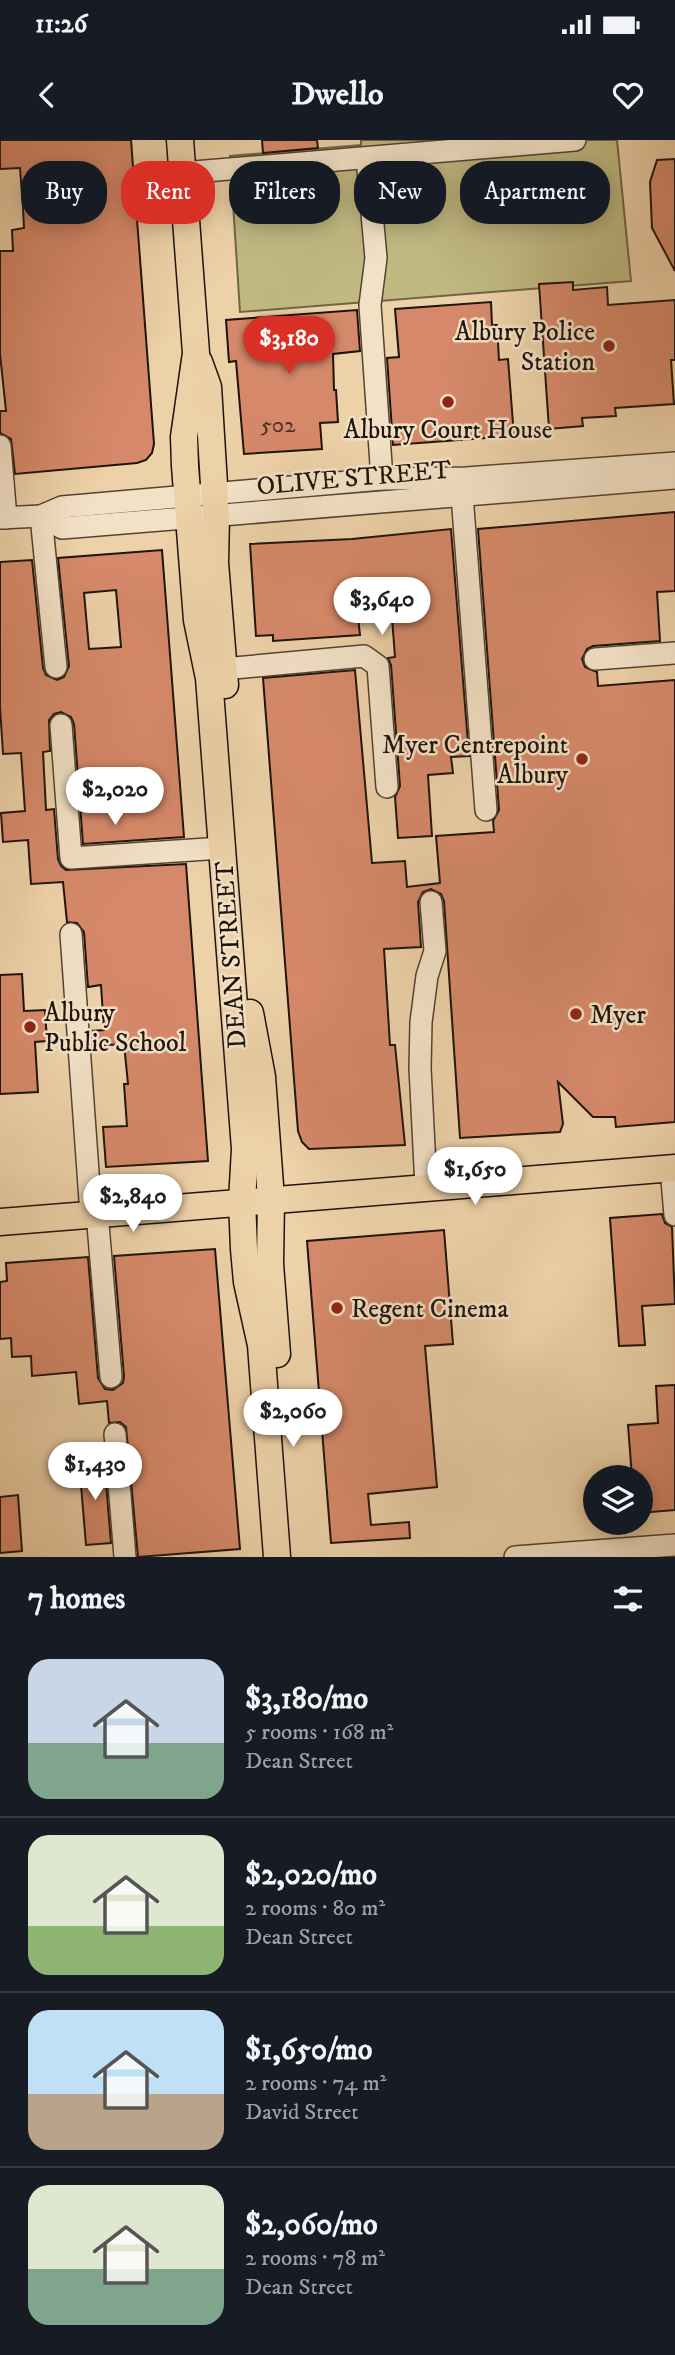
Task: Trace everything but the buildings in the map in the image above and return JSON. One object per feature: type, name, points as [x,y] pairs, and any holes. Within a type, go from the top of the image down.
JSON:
[{"type":"main road","name":"DEAN STREET","points":[[180,140],[181,161]]},
{"type":"main road","name":"DEAN STREET","points":[[186,224],[196,354],[184,437],[188,507],[197,620],[209,678],[245,1149],[242,1201],[247,1282],[261,1345],[279,1554]]},
{"type":"main road","name":"DEAN STREET","points":[[196,354],[208,387],[215,505],[215,562],[250,1023],[262,1077],[271,1199],[270,1264],[279,1554]]},
{"type":"main road","points":[[0,1222],[673,1168]]},
{"type":"street","points":[[215,170],[575,140]]},
{"type":"street","points":[[368,158],[376,258],[370,305],[382,479]]},
{"type":"street","points":[[0,446],[3,518]]},
{"type":"street","name":"OLIVE STREET","points":[[3,518],[41,516],[62,506],[188,507],[462,495],[675,463]]},
{"type":"street","name":"OLIVE STREET","points":[[215,505],[382,479],[675,478]]},
{"type":"street","points":[[462,495],[486,810]]},
{"type":"street","points":[[41,516],[56,667]]},
{"type":"street","points":[[595,659],[675,653]]},
{"type":"street","points":[[223,669],[364,656],[378,666],[387,787]]},
{"type":"street","points":[[61,726],[71,858],[222,848]]},
{"type":"street","points":[[426,1187],[420,1068],[424,999],[427,976],[435,951],[431,902]]},
{"type":"street","points":[[71,934],[94,1214],[111,1377]]},
{"type":"street","points":[[673,1168],[675,1215]]},
{"type":"street","points":[[115,1434],[125,1557]]},
{"type":"street","points":[[516,1557],[675,1545]]},
{"type":"shaded area","points":[[361,140],[617,140],[631,281],[240,312],[234,224],[340,224],[340,161],[230,161],[230,156],[361,145]]},
{"type":"place","name":"Albury Police Station","points":[[609,346]]},
{"type":"place","name":"Albury Court House","points":[[448,402]]},
{"type":"place","name":"Myer Centrepoint Albury","points":[[582,759]]},
{"type":"place","name":"Myer","points":[[576,1014]]},
{"type":"place","name":"Albury Public School","points":[[30,1027]]},
{"type":"place","name":"Regent Cinema","points":[[337,1308]]}]
